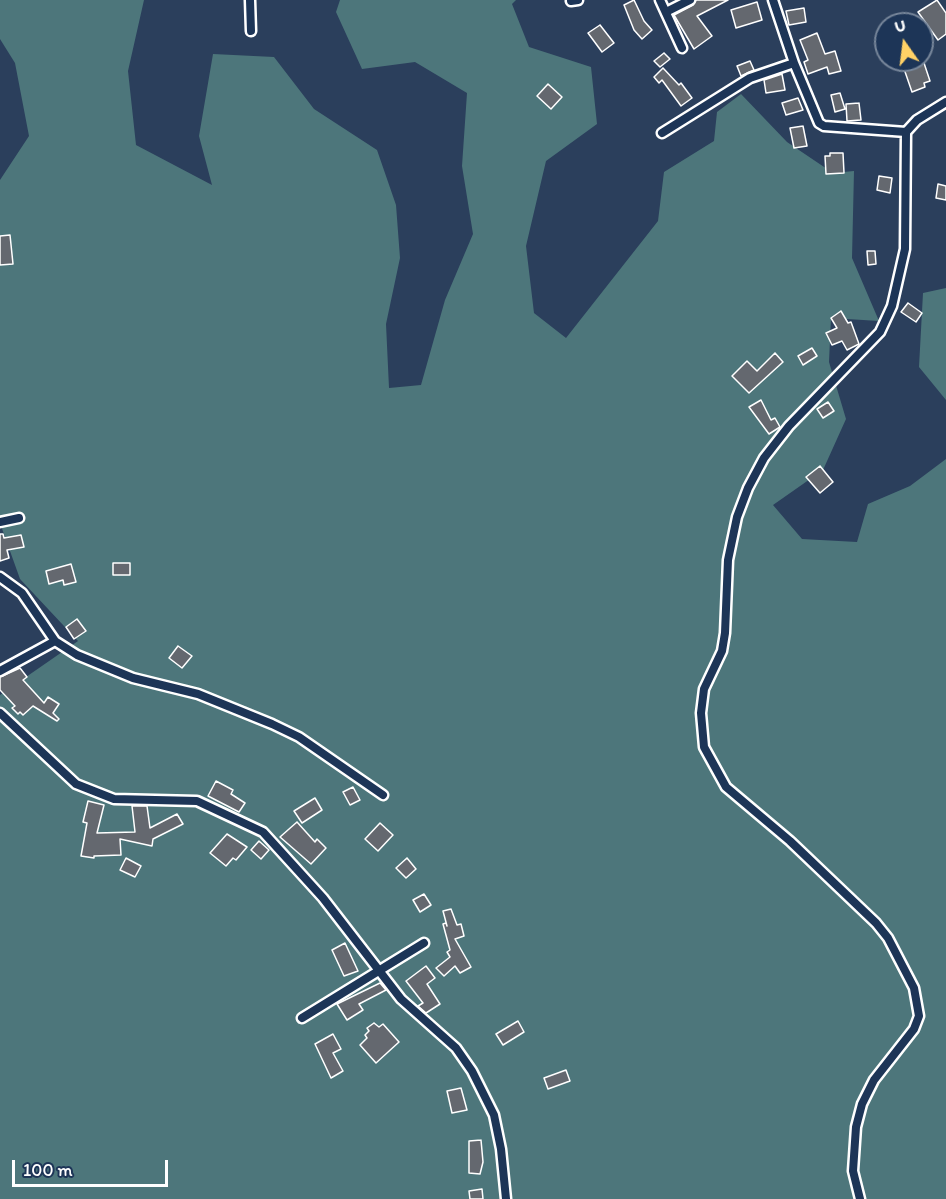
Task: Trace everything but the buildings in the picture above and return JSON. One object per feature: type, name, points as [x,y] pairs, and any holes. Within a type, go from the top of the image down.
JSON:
[{"type":"street","points":[[250,0],[251,31]]},
{"type":"street","points":[[660,0],[682,48]]},
{"type":"street","points":[[666,12],[690,0]]},
{"type":"street","points":[[773,0],[794,63],[819,123],[824,126],[906,132]]},
{"type":"street","points":[[662,133],[750,78],[794,63]]},
{"type":"street","points":[[860,1199],[853,1171],[856,1127],[862,1104],[874,1080],[914,1029],[919,1016],[914,988],[888,938],[876,923],[790,842],[726,787],[704,747],[701,714],[704,689],[722,651],[725,633],[728,560],[737,517],[748,488],[764,458],[789,426],[880,332],[892,306],[904,249],[906,132],[917,120],[946,102]]},
{"type":"street","points":[[0,522],[19,518]]},
{"type":"street","points":[[0,577],[22,593],[55,641],[101,667],[198,694],[272,724],[299,737],[383,795]]},
{"type":"street","points":[[0,671],[55,641]]},
{"type":"street","points":[[0,713],[76,784],[91,791],[114,799],[197,801],[263,832],[323,898],[378,972],[416,1014],[436,1027],[456,1048],[488,1099],[501,1149],[506,1199]]},
{"type":"street","points":[[302,1018],[424,943]]},
{"type":"green space","points":[[0,0],[144,0],[128,71],[136,145],[212,185],[199,136],[213,54],[274,57],[314,109],[377,150],[396,205],[400,258],[386,324],[389,388],[421,385],[445,300],[473,234],[462,166],[467,93],[415,62],[362,69],[336,12],[340,0],[516,0],[512,4],[529,47],[591,67],[597,124],[546,161],[526,246],[534,313],[566,338],[658,221],[664,172],[714,141],[717,112],[741,94],[787,142],[833,173],[854,171],[852,258],[879,321],[831,318],[829,362],[846,419],[823,470],[773,505],[802,539],[857,542],[868,504],[910,486],[946,459],[946,1199],[0,1199],[0,695],[78,641],[20,579],[0,523],[0,180],[29,136],[15,63],[0,39]]},
{"type":"green space","points":[[946,288],[946,400],[919,367],[923,293]]}]
